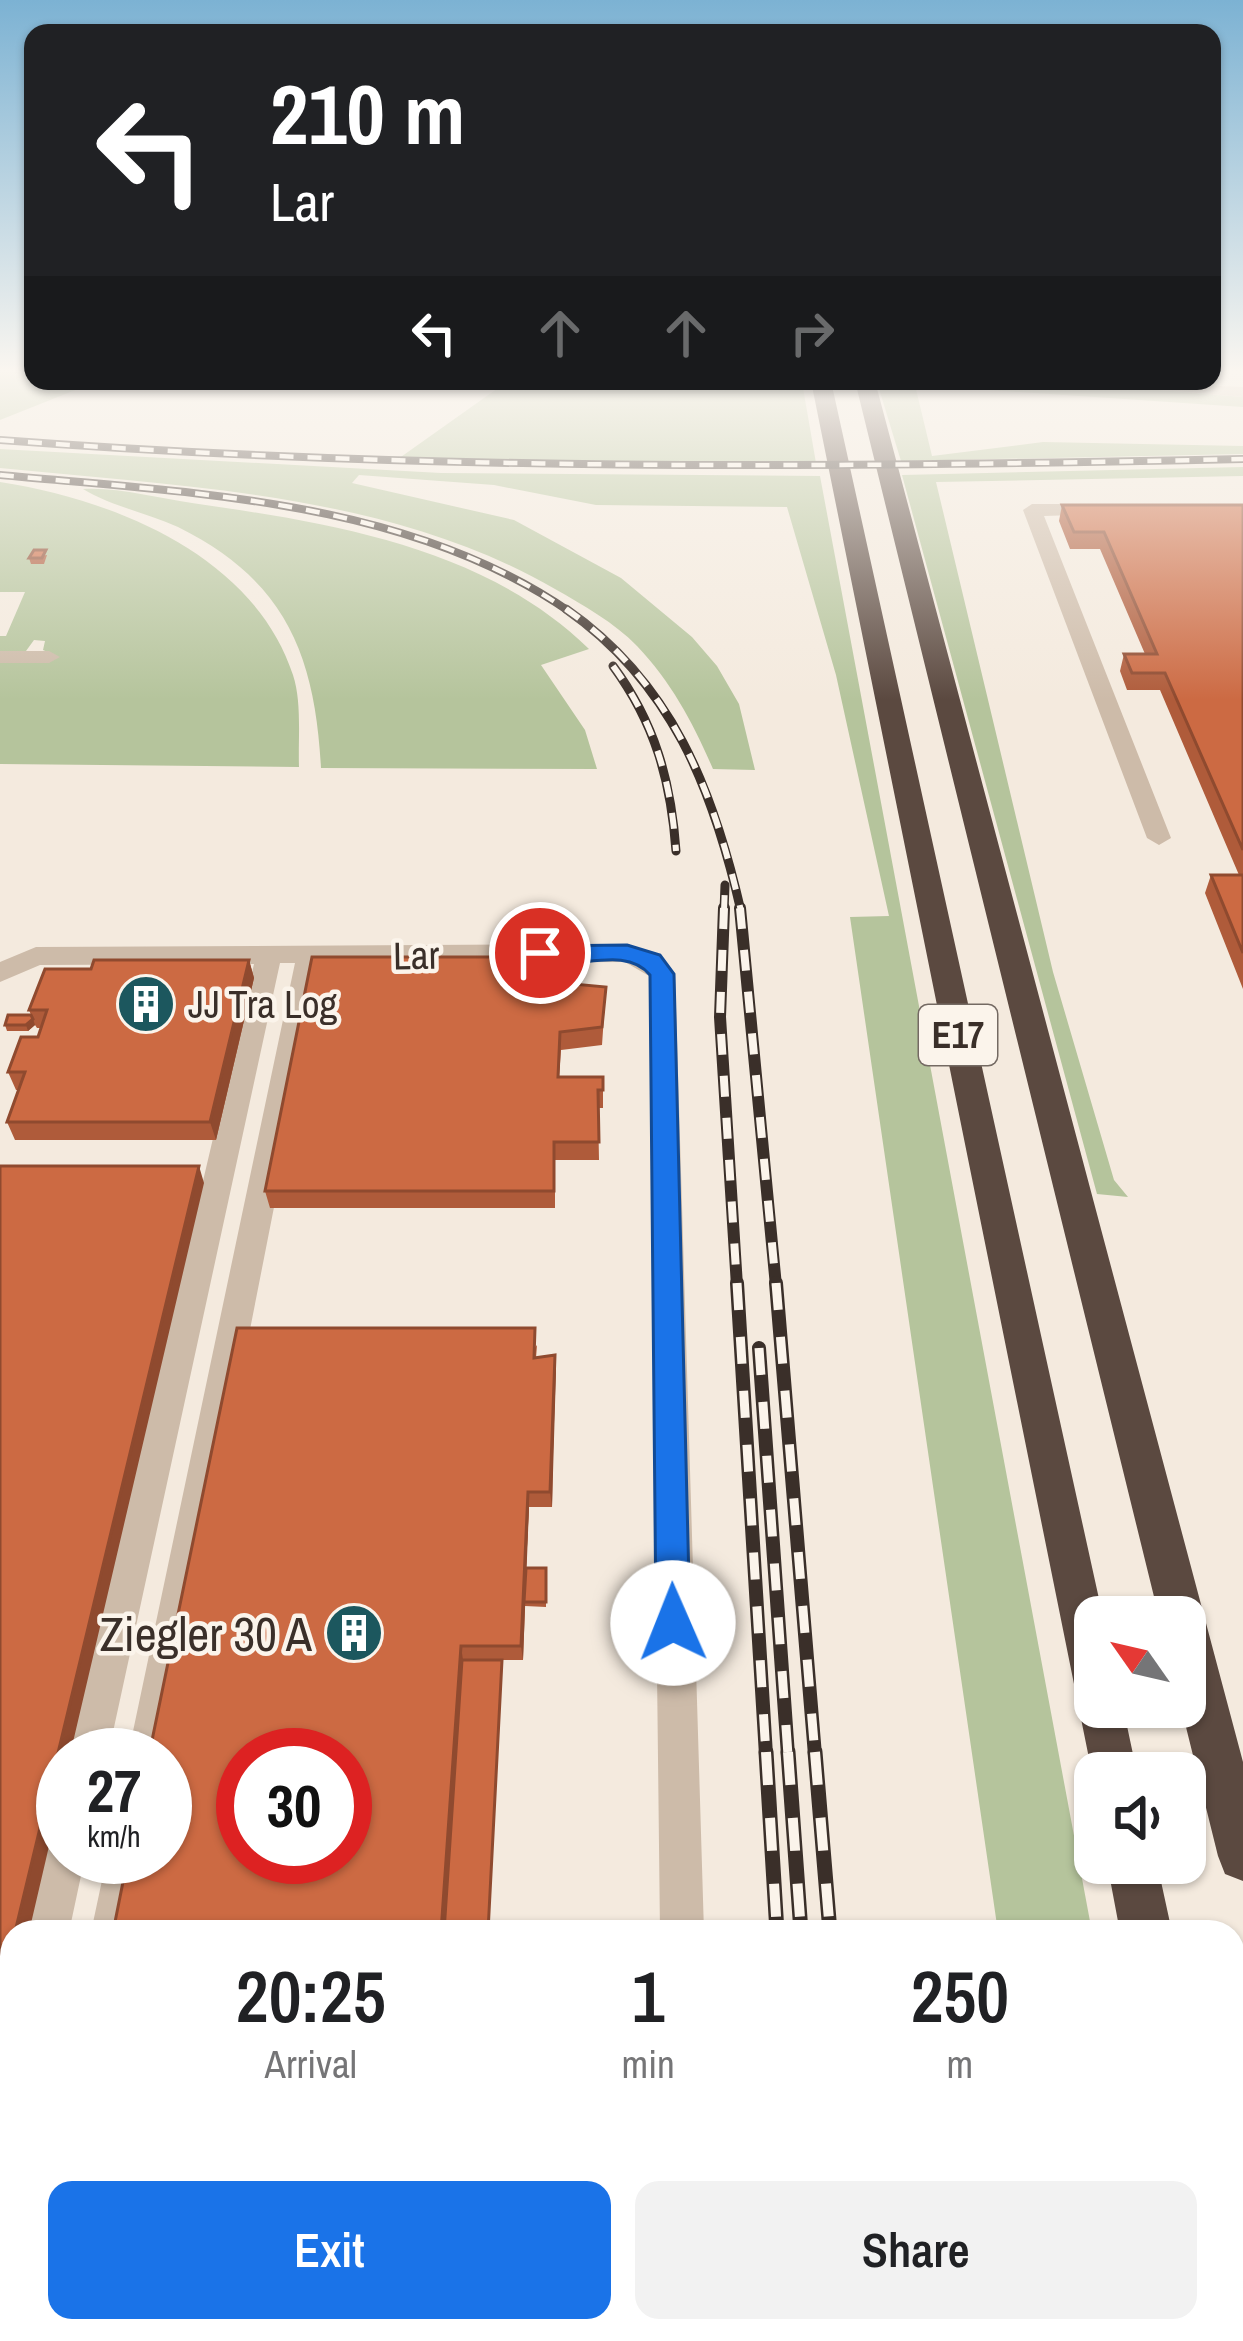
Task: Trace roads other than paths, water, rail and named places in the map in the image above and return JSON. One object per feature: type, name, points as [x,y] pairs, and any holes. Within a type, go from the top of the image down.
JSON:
[{"type":"highway","name":"E17","points":[[842,481],[1076,1596]]},
{"type":"highway","name":"E17","points":[[892,481],[1177,1596]]},
{"type":"highway","points":[[1206,1711],[1243,1856]]},
{"type":"highway","points":[[1136,1884],[1144,1920]]},
{"type":"street","points":[[1126,510],[1032,510],[1159,838]]},
{"type":"street","points":[[0,657],[40,653]]},
{"type":"street","name":"Lar","points":[[0,973],[36,956],[627,952],[651,961],[662,974],[682,1920]]},
{"type":"street","points":[[94,1728],[269,956]]},
{"type":"street","points":[[153,1728],[310,956]]},
{"type":"street","points":[[50,1920],[58,1884]]},
{"type":"street","points":[[115,1920],[122,1884]]},
{"type":"railway","points":[[71,481],[221,496],[368,524],[439,545],[507,574],[569,612]]},
{"type":"railway","points":[[566,609],[569,612]]},
{"type":"railway","points":[[569,612],[634,670],[683,742],[717,823],[741,911]]},
{"type":"railway","points":[[613,666],[640,709],[658,754],[676,851]]},
{"type":"railway","points":[[724,911],[725,885]]},
{"type":"railway","points":[[724,908],[720,1017],[737,1286]]},
{"type":"railway","points":[[740,908],[776,1286]]},
{"type":"railway","points":[[737,1283],[766,1755]]},
{"type":"railway","points":[[776,1283],[815,1755]]},
{"type":"railway","points":[[759,1348],[788,1755]]},
{"type":"railway","points":[[766,1752],[776,1920]]},
{"type":"railway","points":[[788,1752],[800,1920]]},
{"type":"railway","points":[[815,1752],[829,1920]]},
{"type":"place","name":"JJ Tra Log","points":[[146,1004]]},
{"type":"place","name":"Ziegler 30 A","points":[[354,1633]]}]
